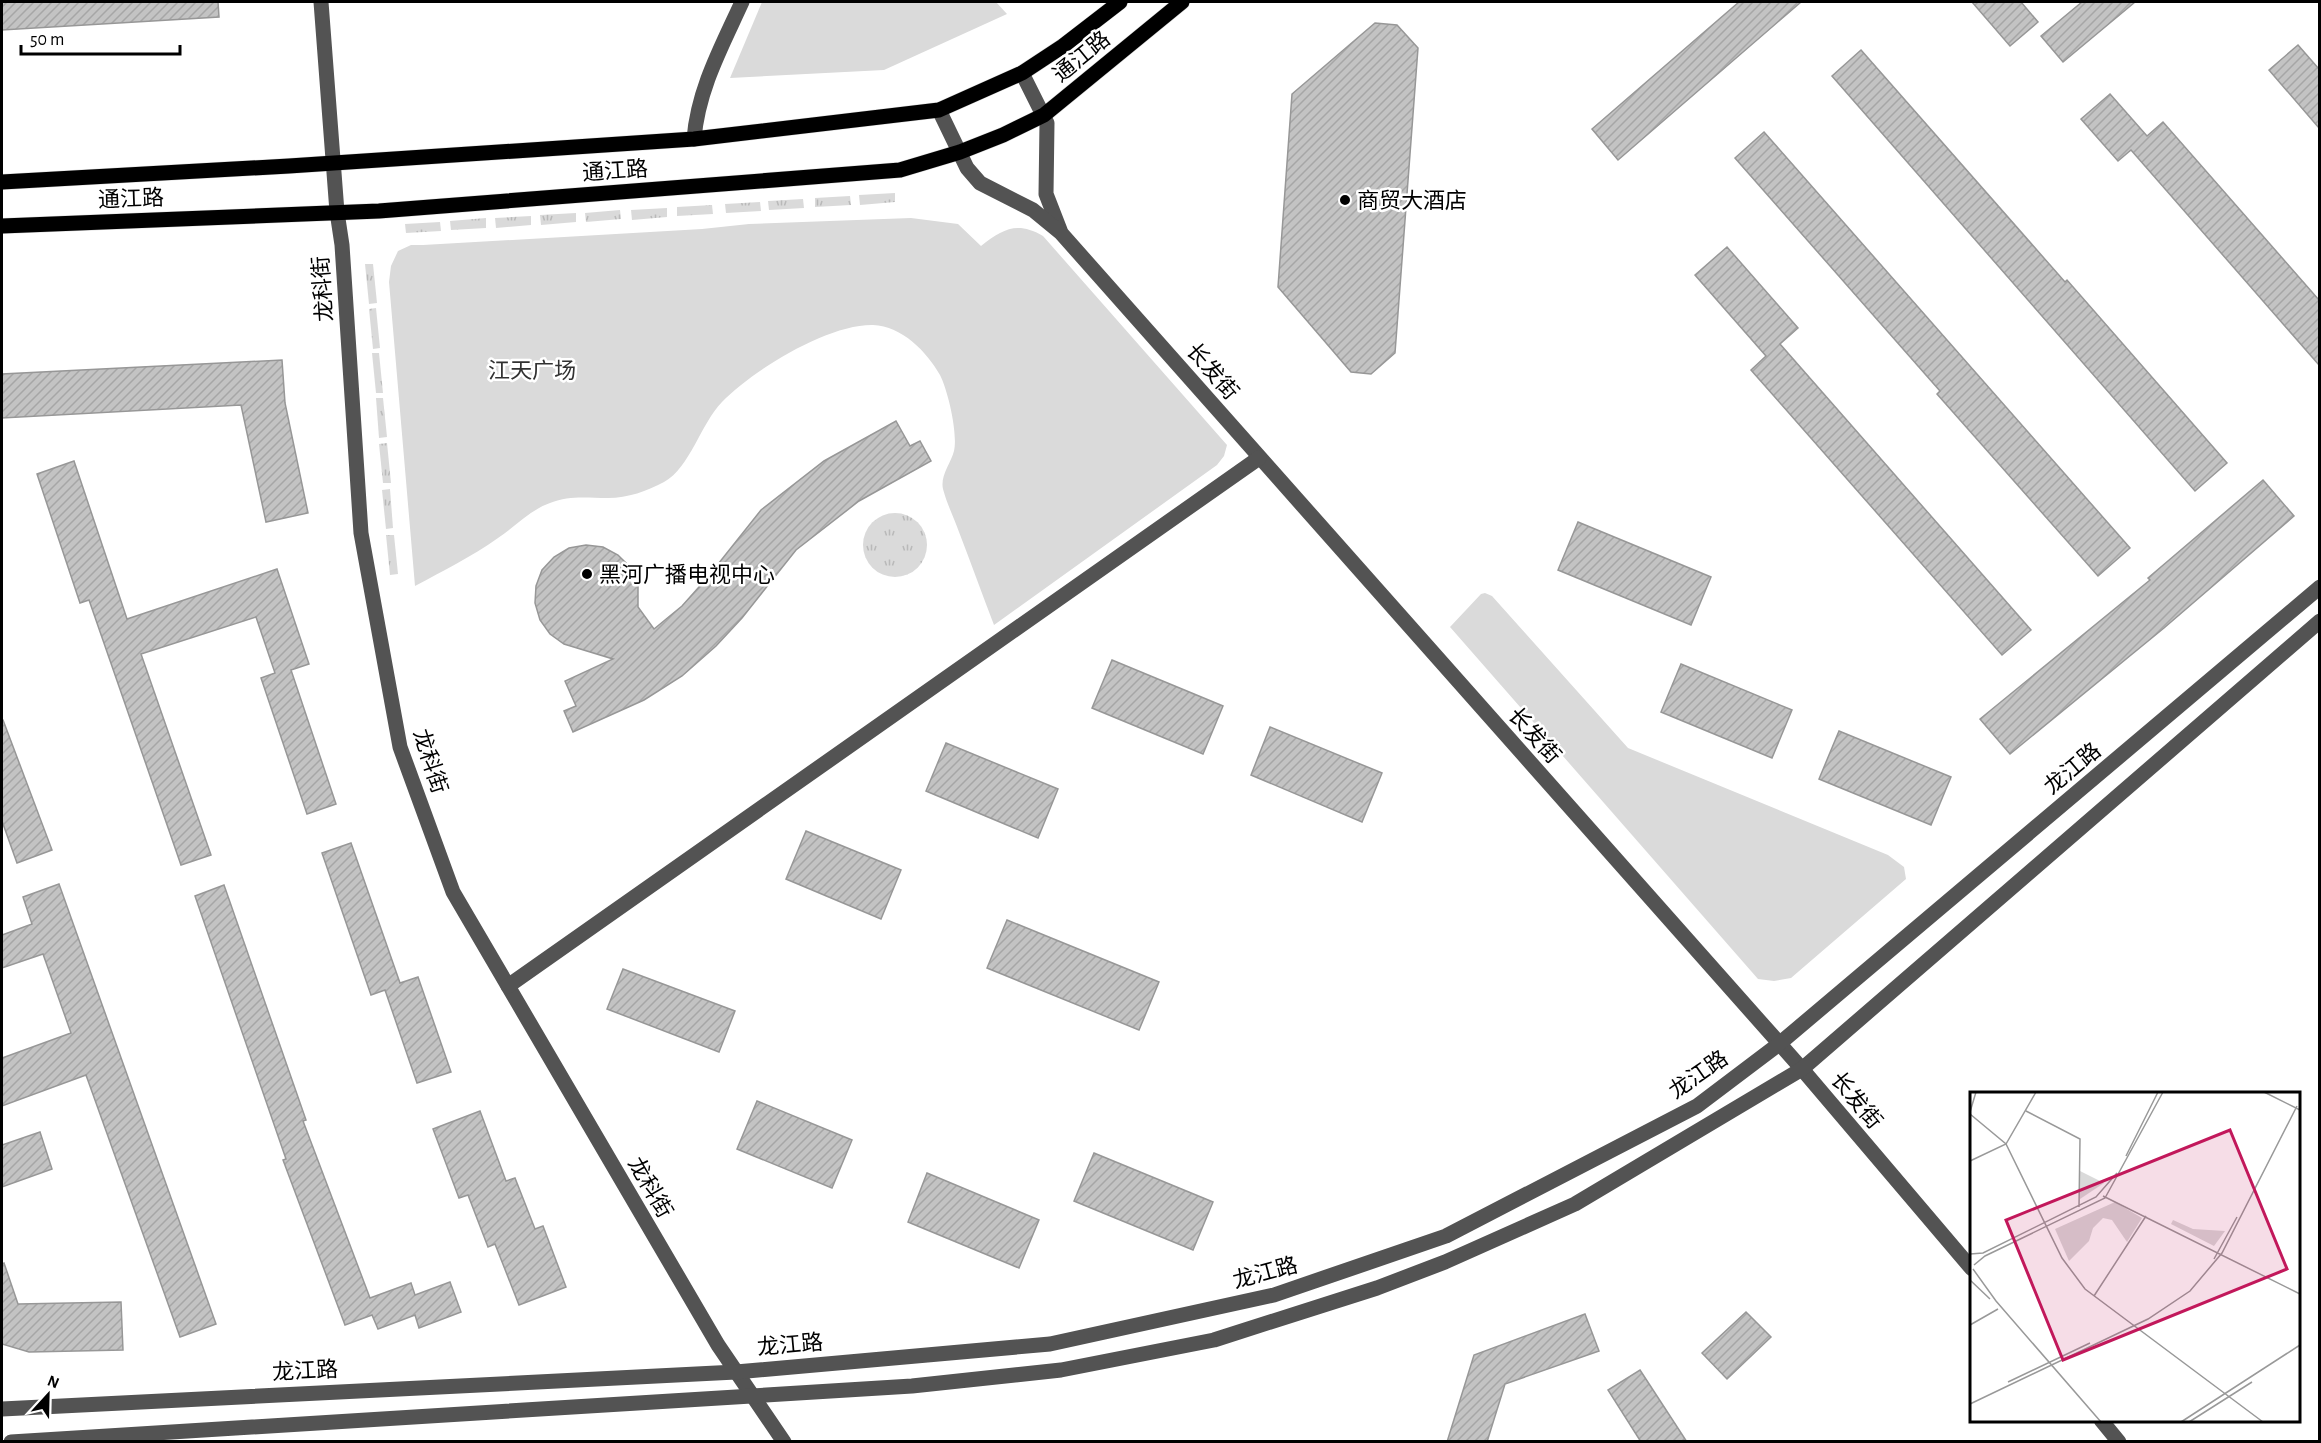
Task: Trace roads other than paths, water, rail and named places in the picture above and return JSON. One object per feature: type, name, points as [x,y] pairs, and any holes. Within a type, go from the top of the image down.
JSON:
[{"type":"main road","name":"通江路","points":[[2,182],[333,163],[694,138],[939,110],[1022,73],[1063,46],[1120,2]]},
{"type":"main road","name":"通江路","points":[[2,226],[379,211],[900,170],[960,152],[1044,115],[1182,2]]},
{"type":"street","name":"龙科街","points":[[321,2],[337,212],[342,245],[361,533],[400,747],[453,892],[718,1345],[783,1442]]},
{"type":"street","points":[[694,138],[696,116],[704,85],[742,2]]},
{"type":"street","name":"长发街","points":[[1022,73],[1047,123],[1046,194],[1061,233]]},
{"type":"street","name":"长发街","points":[[939,110],[967,168],[980,183],[1033,210],[1061,233],[1802,1070],[1970,1268]]},
{"type":"street","points":[[508,986],[1259,458]]},
{"type":"street","name":"龙江路","points":[[2,1409],[736,1372],[1050,1344],[1274,1295],[1446,1236],[1697,1106],[1779,1044],[2319,587]]},
{"type":"street","name":"龙江路","points":[[12,1442],[912,1386],[1060,1370],[1215,1340],[1377,1288],[1436,1266],[1575,1204],[1802,1070],[2319,621]]},
{"type":"street","points":[[2103,1422],[2119,1442]]},
{"type":"place","name":"商贸大酒店","points":[[1345,200]]},
{"type":"place","name":"黑河广播电视中心","points":[[587,574]]},
{"type":"park label","name":"江天广场","points":[[532,370]]}]
